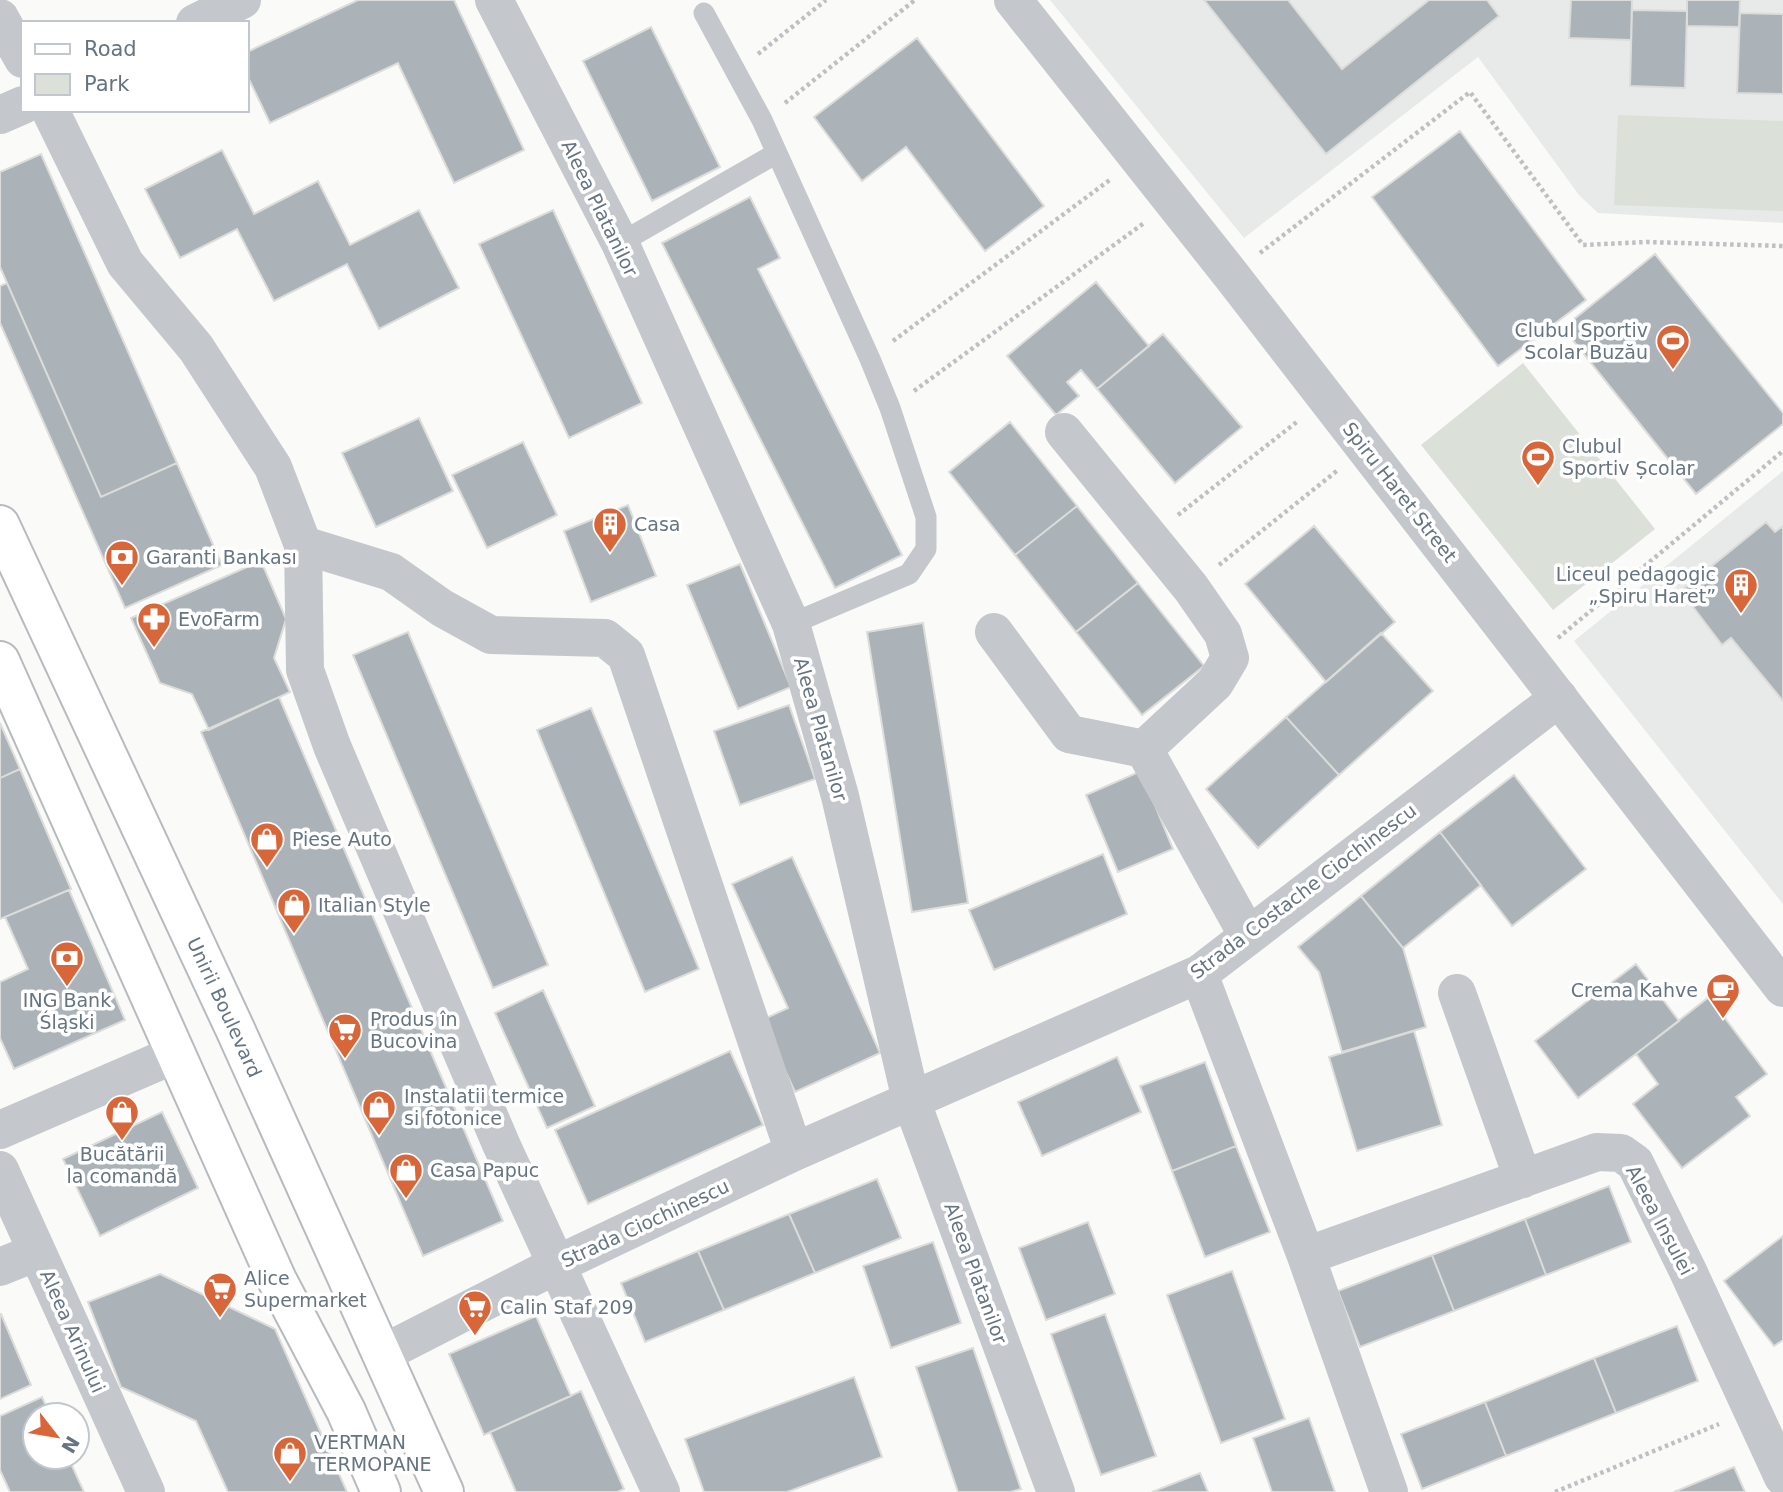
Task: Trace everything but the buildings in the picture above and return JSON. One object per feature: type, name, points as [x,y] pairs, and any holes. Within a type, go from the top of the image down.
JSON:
[{"type":"main road","name":"Unirii Boulevard","points":[[0,525],[229,1016],[444,1492]]},
{"type":"main road","points":[[0,661],[278,1280],[346,1411],[381,1492]]},
{"type":"street","points":[[199,21],[242,0]]},
{"type":"street","name":"Aleea Platanilor","points":[[494,0],[620,243],[791,624],[840,796],[911,1100],[1056,1492]]},
{"type":"street","name":"Spiru Haret Street","points":[[1013,0],[1231,275],[1783,988]]},
{"type":"street","points":[[0,18],[21,55]]},
{"type":"street","points":[[0,115],[21,106]]},
{"type":"street","points":[[51,112],[125,263],[196,348],[273,467],[303,545],[305,670],[331,746],[496,1131],[661,1492]]},
{"type":"street","points":[[1065,432],[1191,588],[1223,634],[1230,658],[1215,683],[1144,749]]},
{"type":"street","points":[[303,545],[391,572],[442,608],[491,635],[605,638],[626,655],[794,1153]]},
{"type":"street","points":[[994,632],[1069,734],[1144,749],[1248,936]]},
{"type":"street","name":"Strada Costache Ciochinescu","points":[[911,1100],[1199,974],[1559,698]]},
{"type":"street","points":[[1199,974],[1306,1256],[1390,1492]]},
{"type":"street","points":[[1457,993],[1523,1179]]},
{"type":"street","points":[[0,1130],[176,1054]]},
{"type":"street","name":"Strada Ciochinescu","points":[[382,1354],[558,1264],[911,1100]]},
{"type":"street","name":"Aleea Insulei","points":[[1306,1256],[1597,1152],[1621,1153],[1634,1163],[1687,1269],[1783,1477]]},
{"type":"street","name":"Aleea Arinului","points":[[0,1170],[146,1492]]},
{"type":"street","points":[[0,1267],[37,1252]]},
{"type":"lane","points":[[704,13],[762,120],[870,359],[890,408],[926,517],[926,549],[909,574],[791,624]]},
{"type":"lane","points":[[620,243],[777,153]]},
{"type":"path","points":[[736,72],[826,0]]},
{"type":"path","points":[[762,120],[915,0]]},
{"type":"path","points":[[1231,275],[1470,92],[1583,244],[1647,242],[1783,246]]},
{"type":"path","points":[[870,359],[1139,158]]},
{"type":"path","points":[[890,408],[1173,202]]},
{"type":"path","points":[[1150,537],[1327,399]]},
{"type":"path","points":[[1191,588],[1365,448]]},
{"type":"path","points":[[1530,661],[1783,452]]},
{"type":"path","points":[[1555,1492],[1752,1410]]},
{"type":"shaded area","points":[[1050,0],[1783,0],[1783,223],[1598,213],[1579,195],[1478,57],[1244,238]]},
{"type":"shaded area","points":[[1783,471],[1783,904],[1574,641]]},
{"type":"green space","points":[[1618,115],[1783,121],[1783,211],[1614,205]]},
{"type":"green space","name":"Clubul Sportiv Școlar","points":[[1523,363],[1655,529],[1553,610],[1421,445]]},
{"type":"place","name":"Clubul Sportiv Scolar Buzău","points":[[1673,371]]},
{"type":"place","name":"Clubul Sportiv Școlar","points":[[1538,487]]},
{"type":"place","name":"Casa","points":[[610,554]]},
{"type":"place","name":"Garanti Bankası","points":[[122,587]]},
{"type":"place","name":"Liceul pedagogic „Spiru Haret”","points":[[1741,615]]},
{"type":"place","name":"EvoFarm","points":[[154,649]]},
{"type":"place","name":"Piese Auto","points":[[267,869]]},
{"type":"place","name":"Italian Style","points":[[294,935]]},
{"type":"place","name":"ING Bank Śląski","points":[[67,988]]},
{"type":"place","name":"Crema Kahve","points":[[1723,1020]]},
{"type":"place","name":"Produs în Bucovina","points":[[345,1060]]},
{"type":"place","name":"Instalatii termice si fotonice","points":[[379,1137]]},
{"type":"place","name":"Bucătării la comandă","points":[[122,1142]]},
{"type":"place","name":"Casa Papuc","points":[[406,1200]]},
{"type":"place","name":"Alice Supermarket","points":[[220,1319]]},
{"type":"place","name":"Calin Staf 209","points":[[475,1337]]},
{"type":"place","name":"VERTMAN TERMOPANE","points":[[290,1483]]}]
